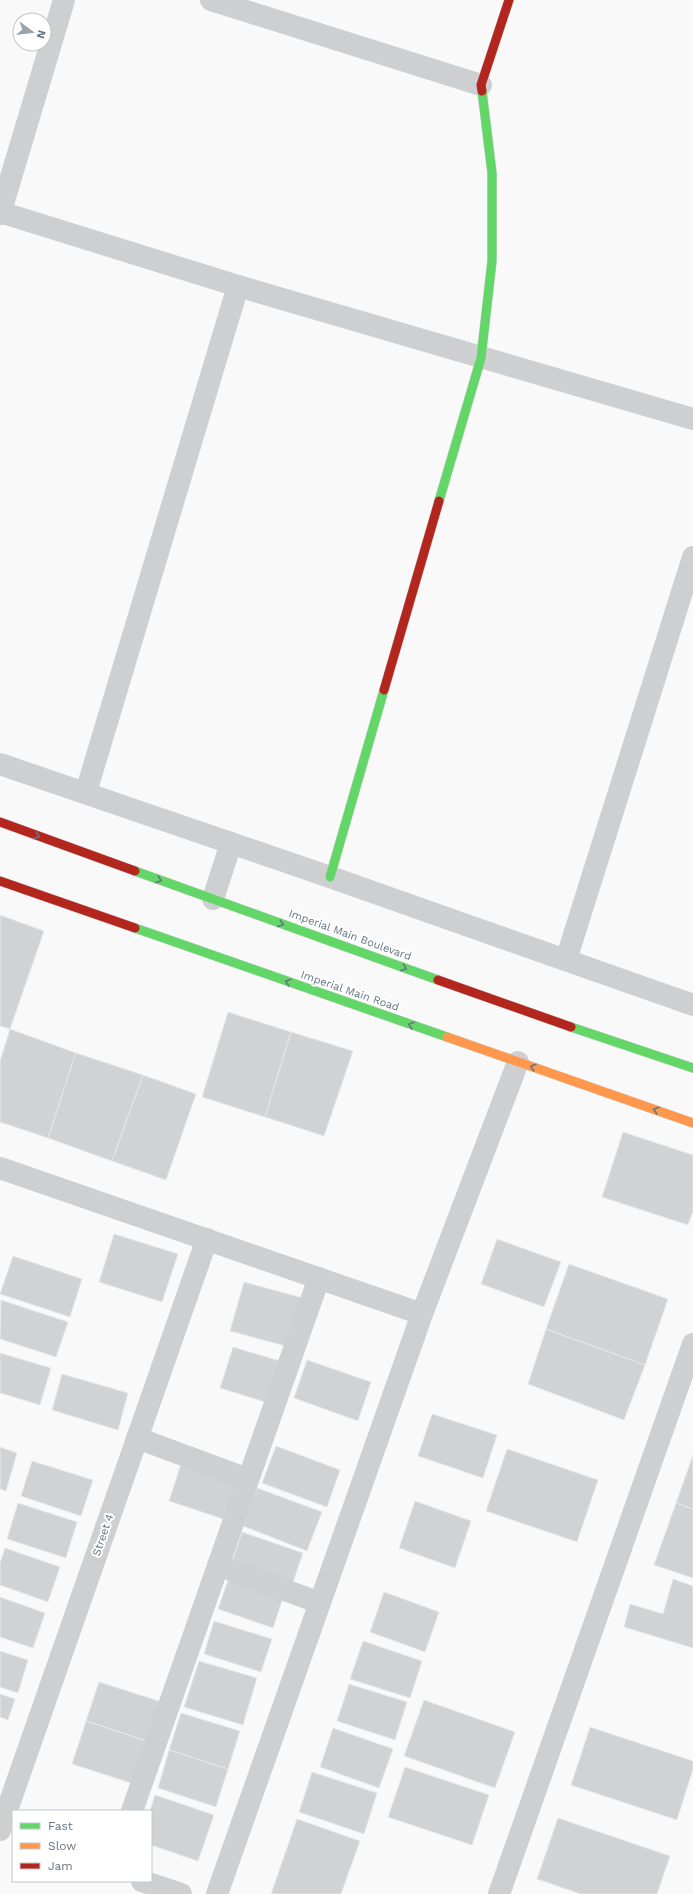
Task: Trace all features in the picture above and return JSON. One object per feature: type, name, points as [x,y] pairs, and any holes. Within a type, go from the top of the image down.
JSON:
[{"type":"street","points":[[64,0],[0,213],[480,358],[693,419]]},
{"type":"street","points":[[211,0],[481,85]]},
{"type":"street","points":[[330,877],[480,358],[492,261],[492,173],[481,85],[509,0]]},
{"type":"street","points":[[86,792],[238,286]]},
{"type":"street","points":[[566,960],[693,556]]},
{"type":"street","points":[[0,764],[86,792],[693,1005]]},
{"type":"street","name":"Imperial Main Boulevard","points":[[0,822],[532,1014],[693,1068]]},
{"type":"street","points":[[213,899],[231,843]]},
{"type":"street","name":"Imperial Main Road","points":[[0,881],[693,1123]]},
{"type":"street","points":[[217,1894],[422,1314],[518,1062]]},
{"type":"street","points":[[0,1168],[422,1314]]},
{"type":"street","name":"Street 4","points":[[0,1832],[207,1239]]},
{"type":"street","points":[[132,1810],[319,1278]]},
{"type":"street","points":[[499,1894],[693,1344]]},
{"type":"street","points":[[137,1438],[248,1479]]},
{"type":"street","points":[[218,1565],[320,1602]]},
{"type":"street","points":[[0,1832],[12,1838]]},
{"type":"street","points":[[145,1882],[181,1894]]},
{"type":"building","points":[[0,915],[44,931],[10,1029],[0,1026]]},
{"type":"building","points":[[228,1012],[291,1032],[265,1117],[202,1097]]},
{"type":"building","points":[[10,1029],[76,1053],[48,1138],[0,1122],[0,1061]]},
{"type":"building","points":[[291,1032],[353,1051],[324,1136],[265,1117]]},
{"type":"building","points":[[76,1053],[143,1075],[112,1161],[48,1138]]},
{"type":"building","points":[[143,1075],[196,1094],[166,1180],[112,1161]]},
{"type":"building","points":[[623,1132],[693,1155],[693,1211],[688,1225],[602,1197]]},
{"type":"building","points":[[114,1234],[178,1254],[162,1302],[99,1282]]},
{"type":"building","points":[[497,1239],[561,1262],[544,1307],[481,1284]]},
{"type":"building","points":[[13,1256],[82,1279],[70,1317],[0,1294]]},
{"type":"building","points":[[569,1264],[668,1299],[645,1365],[546,1329]]},
{"type":"building","points":[[244,1282],[303,1298],[289,1347],[230,1331]]},
{"type":"building","points":[[1,1300],[68,1322],[56,1357],[0,1339]]},
{"type":"building","points":[[546,1329],[645,1365],[624,1420],[528,1384]]},
{"type":"building","points":[[233,1347],[280,1361],[268,1403],[220,1388]]},
{"type":"building","points":[[0,1353],[51,1368],[40,1405],[0,1393]]},
{"type":"building","points":[[307,1360],[371,1382],[358,1421],[294,1398]]},
{"type":"building","points":[[62,1374],[128,1393],[118,1430],[52,1410]]},
{"type":"building","points":[[432,1414],[497,1435],[483,1478],[418,1456]]},
{"type":"building","points":[[276,1446],[340,1470],[327,1507],[262,1483]]},
{"type":"building","points":[[0,1447],[17,1453],[6,1491],[0,1489]]},
{"type":"building","points":[[507,1449],[598,1480],[577,1542],[486,1511]]},
{"type":"building","points":[[693,1455],[693,1509],[676,1503]]},
{"type":"building","points":[[32,1461],[93,1480],[81,1516],[21,1496]]},
{"type":"building","points":[[182,1461],[239,1481],[226,1520],[169,1501]]},
{"type":"building","points":[[257,1488],[322,1512],[307,1551],[243,1526]]},
{"type":"building","points":[[415,1501],[471,1521],[455,1568],[399,1548]]},
{"type":"building","points":[[18,1503],[77,1522],[66,1558],[7,1539]]},
{"type":"building","points":[[676,1503],[693,1509],[693,1578],[654,1565]]},
{"type":"building","points":[[242,1532],[303,1553],[292,1585],[231,1564]]},
{"type":"building","points":[[5,1548],[60,1567],[48,1602],[0,1585],[0,1563]]},
{"type":"building","points":[[229,1577],[284,1595],[273,1628],[218,1609]]},
{"type":"building","points":[[673,1579],[693,1586],[693,1648],[624,1627],[630,1604],[663,1614]]},
{"type":"building","points":[[384,1592],[439,1612],[425,1652],[370,1632]]},
{"type":"building","points":[[0,1597],[45,1613],[33,1648],[0,1637]]},
{"type":"building","points":[[214,1621],[272,1639],[261,1672],[204,1654]]},
{"type":"building","points":[[363,1641],[422,1661],[410,1698],[350,1679]]},
{"type":"building","points":[[0,1651],[28,1660],[18,1693],[0,1687]]},
{"type":"building","points":[[199,1661],[257,1678],[243,1725],[184,1707]]},
{"type":"building","points":[[99,1682],[162,1702],[149,1742],[86,1721]]},
{"type":"building","points":[[349,1684],[407,1702],[395,1740],[337,1721]]},
{"type":"building","points":[[0,1694],[15,1699],[8,1720],[0,1717]]},
{"type":"building","points":[[424,1700],[515,1732],[495,1788],[404,1756]]},
{"type":"building","points":[[181,1713],[240,1731],[228,1769],[169,1750]]},
{"type":"building","points":[[86,1721],[149,1742],[134,1784],[72,1764]]},
{"type":"building","points":[[590,1727],[693,1761],[693,1769],[677,1820],[571,1785]]},
{"type":"building","points":[[333,1728],[393,1749],[379,1788],[320,1767]]},
{"type":"building","points":[[169,1750],[228,1769],[216,1807],[158,1788]]},
{"type":"building","points":[[405,1767],[489,1795],[472,1845],[388,1817]]},
{"type":"building","points":[[312,1772],[377,1793],[364,1834],[299,1812]]},
{"type":"building","points":[[155,1795],[214,1815],[198,1861],[152,1845],[152,1810],[150,1810]]},
{"type":"building","points":[[558,1818],[670,1856],[657,1894],[581,1894],[537,1879]]},
{"type":"building","points":[[297,1819],[360,1841],[341,1894],[271,1894]]},
{"type":"traffic: fast","points":[[439,501],[481,358],[492,261],[492,173],[482,91]]},
{"type":"traffic: fast","points":[[330,877],[384,690]]},
{"type":"traffic: fast","points":[[135,871],[438,980]]},
{"type":"traffic: fast","points":[[135,928],[447,1037]]},
{"type":"traffic: fast","points":[[571,1027],[693,1068]]},
{"type":"traffic: slow","points":[[447,1037],[693,1123]]},
{"type":"traffic: jam","points":[[482,91],[481,85],[509,0]]},
{"type":"traffic: jam","points":[[384,690],[439,501]]},
{"type":"traffic: jam","points":[[0,822],[135,871]]},
{"type":"traffic: jam","points":[[0,881],[135,928]]},
{"type":"traffic: jam","points":[[438,980],[571,1027]]}]
